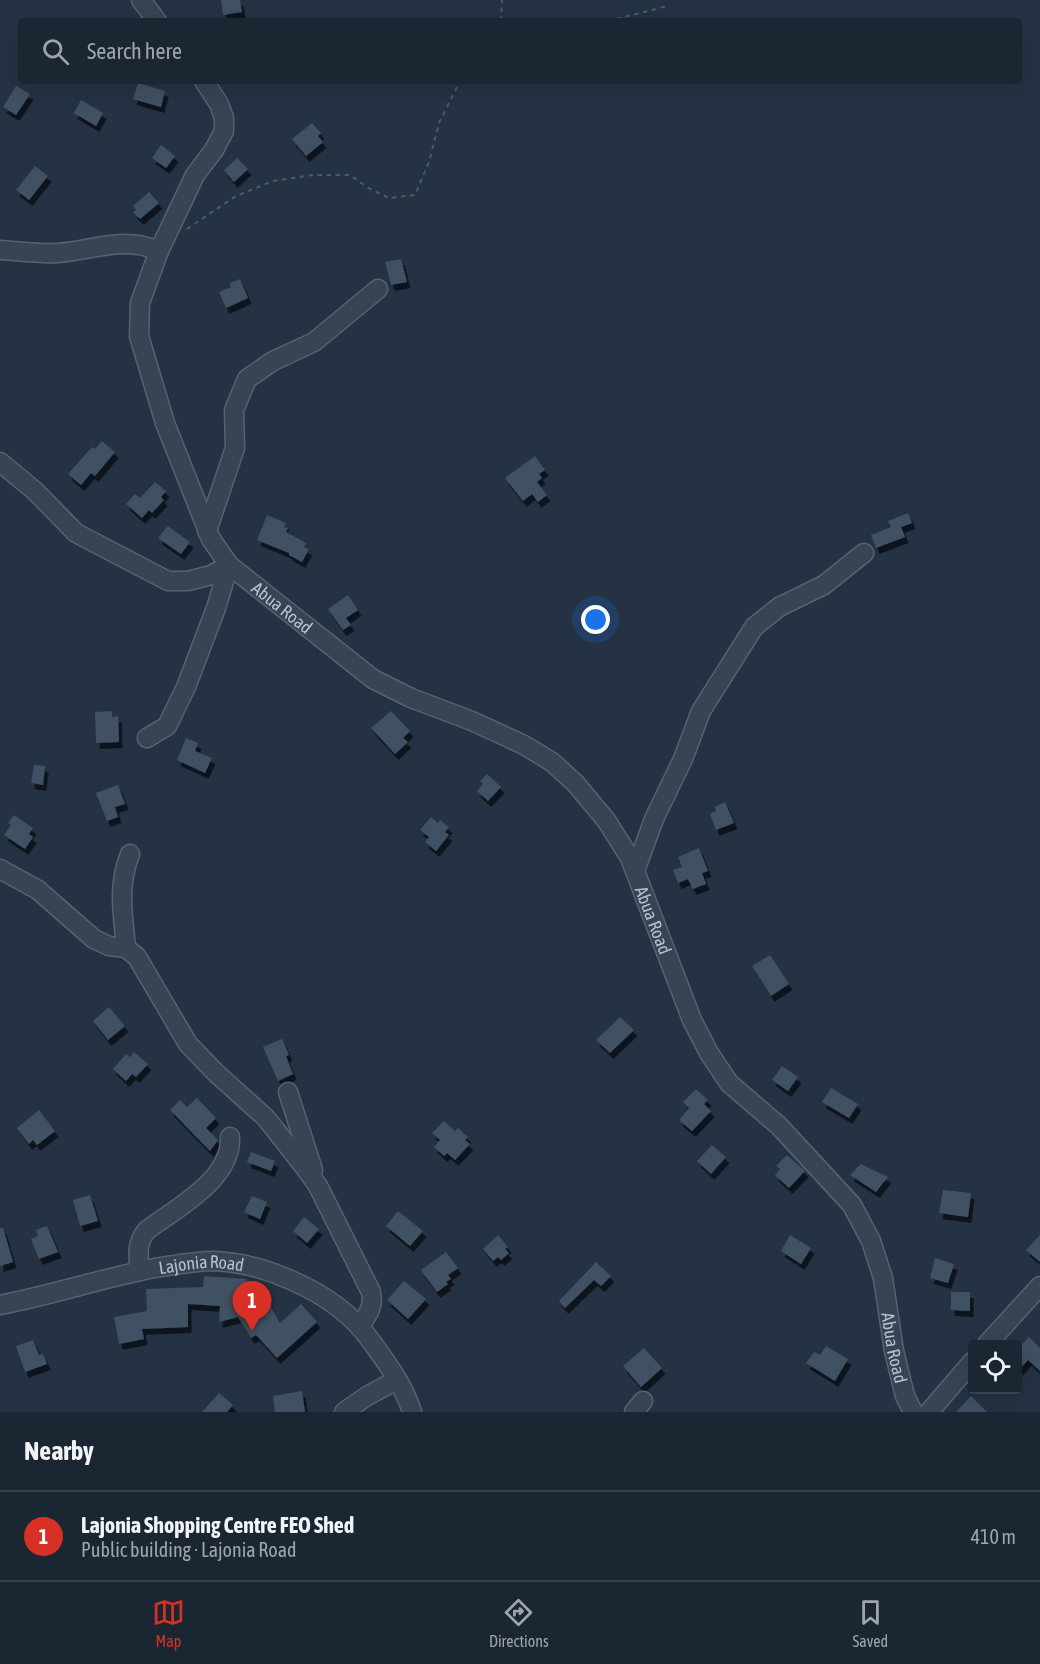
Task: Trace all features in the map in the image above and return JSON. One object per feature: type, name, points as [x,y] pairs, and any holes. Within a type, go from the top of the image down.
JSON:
[{"type":"street","points":[[141,0],[155,18]]},
{"type":"street","name":"Abua Road","points":[[206,84],[219,104],[224,118],[224,131],[214,150],[195,175],[159,251],[140,303],[139,336],[165,423],[207,531],[229,565],[373,679],[411,698],[483,726],[552,762],[575,783],[606,820],[630,858],[692,1020],[709,1053],[729,1083],[779,1126],[852,1205],[872,1241],[882,1278],[894,1351],[905,1396],[913,1412]]},
{"type":"street","points":[[0,250],[56,253],[100,246],[143,244],[159,251]]},
{"type":"street","points":[[207,531],[235,448],[234,410],[247,379],[273,361],[314,342],[378,289]]},
{"type":"street","points":[[0,462],[35,491],[76,533],[168,581],[188,581],[211,575],[229,565]]},
{"type":"street","points":[[635,871],[654,819],[683,759],[700,711],[754,627],[779,607],[824,585],[864,553]]},
{"type":"street","points":[[147,738],[167,726],[172,717],[212,618],[229,565]]},
{"type":"street","points":[[126,948],[121,896],[123,873],[130,854]]},
{"type":"street","points":[[0,869],[38,890],[94,939],[109,946],[126,948],[143,964],[188,1044],[217,1074],[266,1118],[318,1186]]},
{"type":"street","points":[[288,1092],[318,1186],[370,1292],[371,1309],[360,1326]]},
{"type":"street","points":[[140,1271],[138,1245],[141,1237],[220,1171],[231,1148],[230,1137]]},
{"type":"street","name":"Lajonia Road","points":[[0,1305],[187,1262],[215,1261],[247,1265],[282,1275],[305,1286],[345,1311],[360,1326],[397,1380],[412,1412]]},
{"type":"street","points":[[991,1340],[1040,1286]]},
{"type":"street","points":[[929,1412],[968,1367]]},
{"type":"street","points":[[344,1412],[367,1396],[397,1380]]},
{"type":"path","points":[[501,18],[502,0]]},
{"type":"path","points":[[620,18],[668,6]]},
{"type":"path","points":[[184,232],[236,196],[273,181],[313,175],[350,175],[389,198],[415,195],[429,162],[439,123],[458,84]]},
{"type":"building","points":[[221,0],[240,0],[242,12],[223,15]]},
{"type":"building","points":[[138,84],[165,91],[161,107],[133,99]]},
{"type":"building","points":[[16,86],[30,94],[16,115],[3,107]]},
{"type":"building","points":[[81,100],[103,113],[96,126],[74,113]]},
{"type":"building","points":[[312,123],[321,133],[318,136],[323,142],[306,156],[292,139]]},
{"type":"building","points":[[161,145],[175,156],[166,168],[152,158]]},
{"type":"building","points":[[237,158],[248,169],[234,182],[224,170]]},
{"type":"building","points":[[35,166],[48,176],[29,200],[16,190]]},
{"type":"building","points":[[149,192],[159,203],[140,219],[133,212],[136,210],[133,206]]},
{"type":"building","points":[[401,259],[407,282],[391,285],[385,262]]},
{"type":"building","points":[[240,279],[248,298],[226,308],[219,292],[231,287],[230,283]]},
{"type":"building","points":[[102,441],[115,452],[95,476],[91,473],[81,485],[68,474],[92,447],[95,449]]},
{"type":"building","points":[[535,456],[545,470],[539,474],[542,478],[537,482],[547,495],[538,502],[532,494],[523,501],[505,478]]},
{"type":"building","points":[[155,482],[166,491],[161,497],[164,500],[152,513],[149,510],[142,518],[126,504],[135,494],[140,498]]},
{"type":"building","points":[[908,513],[912,523],[901,527],[905,537],[876,548],[871,535],[891,527],[888,521]]},
{"type":"building","points":[[267,515],[286,523],[284,527],[288,528],[286,532],[306,543],[304,547],[309,549],[302,562],[289,553],[257,540]]},
{"type":"building","points":[[168,526],[190,542],[181,554],[158,538]]},
{"type":"building","points":[[348,595],[358,610],[346,618],[351,625],[343,630],[328,609]]},
{"type":"building","points":[[112,711],[112,717],[118,716],[119,742],[96,743],[95,712]]},
{"type":"building","points":[[391,711],[410,731],[403,738],[408,742],[395,754],[371,728]]},
{"type":"building","points":[[186,738],[198,743],[195,751],[212,758],[205,773],[177,760]]},
{"type":"building","points":[[34,765],[45,766],[43,785],[31,783]]},
{"type":"building","points":[[487,774],[501,787],[488,801],[477,791],[483,784],[480,781]]},
{"type":"building","points":[[118,785],[125,804],[115,807],[118,817],[107,821],[96,793]]},
{"type":"building","points":[[725,802],[734,823],[716,830],[710,814],[716,811],[715,807]]},
{"type":"building","points":[[14,815],[33,828],[29,834],[33,837],[25,849],[4,835]]},
{"type":"building","points":[[431,817],[438,823],[440,820],[449,827],[445,832],[449,835],[436,851],[425,842],[429,837],[420,830]]},
{"type":"building","points":[[699,848],[708,871],[702,873],[706,884],[693,889],[688,879],[678,883],[673,870],[682,867],[678,857]]},
{"type":"building","points":[[770,955],[789,984],[771,996],[752,966]]},
{"type":"building","points":[[109,1007],[125,1026],[108,1040],[93,1021]]},
{"type":"building","points":[[620,1017],[634,1030],[610,1053],[596,1040]]},
{"type":"building","points":[[282,1039],[289,1055],[286,1056],[293,1074],[278,1081],[263,1047]]},
{"type":"building","points":[[134,1052],[148,1064],[136,1077],[132,1074],[126,1081],[113,1069],[126,1054],[130,1057]]},
{"type":"building","points":[[782,1066],[798,1077],[788,1091],[772,1080]]},
{"type":"building","points":[[831,1088],[858,1104],[849,1118],[822,1102]]},
{"type":"building","points":[[696,1089],[708,1100],[704,1104],[711,1111],[692,1131],[679,1120],[689,1108],[683,1102]]},
{"type":"building","points":[[197,1098],[216,1118],[206,1128],[218,1140],[210,1151],[170,1110],[180,1100],[187,1107]]},
{"type":"building","points":[[39,1110],[55,1131],[37,1145],[33,1140],[29,1144],[17,1128]]},
{"type":"building","points":[[444,1121],[455,1131],[458,1128],[468,1137],[465,1140],[470,1144],[455,1160],[447,1153],[444,1156],[434,1147],[440,1140],[432,1133]]},
{"type":"building","points":[[712,1145],[726,1157],[711,1174],[697,1161]]},
{"type":"building","points":[[251,1152],[275,1161],[271,1171],[247,1162]]},
{"type":"building","points":[[787,1155],[805,1171],[789,1188],[775,1175],[780,1169],[776,1166]]},
{"type":"building","points":[[861,1164],[888,1177],[876,1192],[850,1175]]},
{"type":"building","points":[[943,1190],[971,1193],[968,1217],[939,1213]]},
{"type":"building","points":[[90,1195],[98,1221],[80,1226],[73,1200]]},
{"type":"building","points":[[252,1196],[267,1202],[260,1219],[244,1212]]},
{"type":"building","points":[[398,1211],[423,1231],[410,1246],[386,1226]]},
{"type":"building","points":[[304,1217],[319,1229],[307,1243],[293,1231]]},
{"type":"building","points":[[47,1226],[58,1252],[39,1259],[31,1239],[38,1236],[36,1230]]},
{"type":"building","points":[[0,1228],[3,1228],[13,1262],[0,1266]]},
{"type":"building","points":[[498,1235],[508,1247],[505,1249],[509,1253],[501,1260],[498,1257],[493,1261],[483,1249]]},
{"type":"building","points":[[790,1235],[811,1248],[801,1264],[781,1251]]},
{"type":"building","points":[[1040,1235],[1040,1262],[1026,1250]]},
{"type":"building","points":[[446,1252],[458,1268],[448,1275],[451,1279],[446,1282],[448,1284],[437,1292],[421,1270]]},
{"type":"building","points":[[935,1258],[954,1264],[948,1283],[930,1278]]},
{"type":"building","points":[[596,1262],[611,1276],[601,1286],[594,1280],[565,1308],[559,1301]]},
{"type":"building","points":[[204,1276],[247,1279],[246,1304],[263,1293],[280,1323],[301,1304],[317,1322],[277,1358],[256,1335],[251,1338],[238,1317],[219,1322],[220,1306],[188,1304],[188,1327],[142,1329],[144,1339],[119,1344],[114,1317],[147,1311],[146,1289],[203,1287]]},
{"type":"building","points":[[404,1281],[426,1299],[408,1319],[387,1300]]},
{"type":"building","points":[[951,1292],[970,1292],[970,1311],[951,1310]]},
{"type":"building","points":[[1029,1337],[1040,1348],[1040,1371],[1028,1360],[1022,1367],[1022,1344]]},
{"type":"building","points":[[33,1340],[39,1355],[43,1354],[47,1364],[25,1372],[16,1346]]},
{"type":"building","points":[[826,1346],[848,1359],[835,1381],[806,1363],[814,1352],[820,1355]]},
{"type":"building","points":[[644,1348],[662,1368],[641,1387],[623,1366]]},
{"type":"building","points":[[302,1391],[305,1412],[275,1412],[273,1396]]},
{"type":"building","points":[[219,1393],[233,1405],[227,1412],[202,1412]]},
{"type":"building","points":[[971,1396],[987,1412],[956,1412]]},
{"type":"place","name":"Lajonia Shopping Centre FEO Shed","points":[[252,1331]]}]
